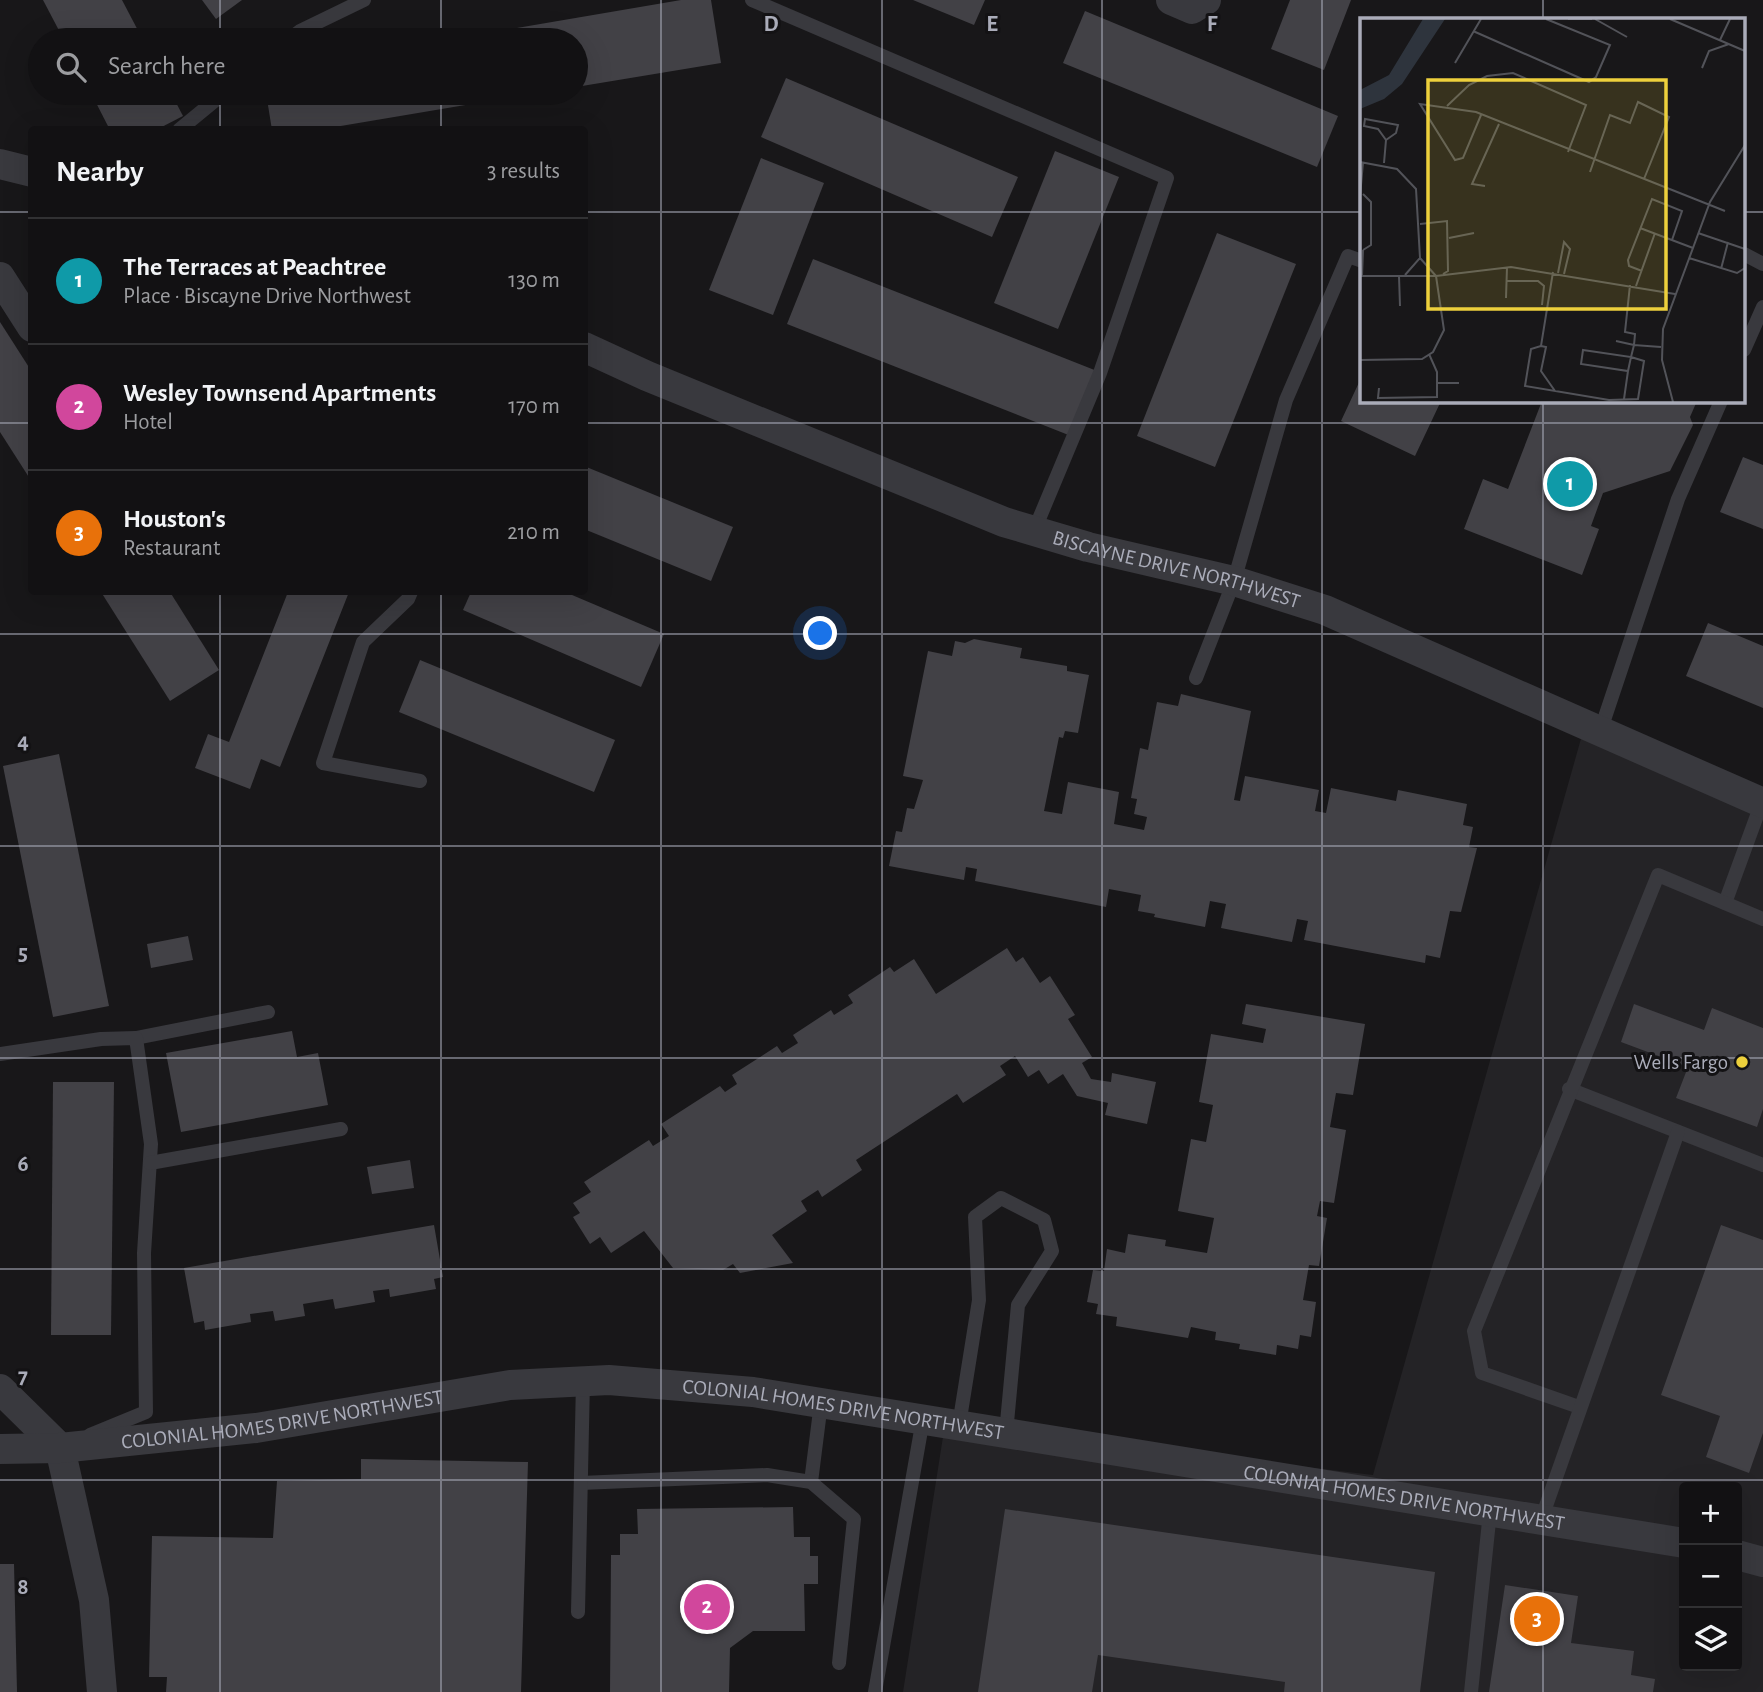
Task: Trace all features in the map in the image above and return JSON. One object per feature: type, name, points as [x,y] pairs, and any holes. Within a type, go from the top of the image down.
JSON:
[{"type":"street","points":[[1171,0],[1192,9],[1206,0]]},
{"type":"street","points":[[0,164],[28,171]]},
{"type":"street","points":[[7,288],[28,321]]},
{"type":"street","name":"BISCAYNE DRIVE NORTHWEST","points":[[588,349],[746,417],[1004,522],[1088,547],[1234,580],[1325,610],[1763,803]]},
{"type":"street","name":"COLONIAL HOMES DRIVE NORTHWEST","points":[[0,1449],[60,1448],[256,1428],[510,1385],[608,1380],[753,1392],[1679,1542]]},
{"type":"street","points":[[0,1389],[60,1448],[94,1600],[102,1692]]},
{"type":"street","points":[[1742,1556],[1763,1562]]},
{"type":"lane","points":[[304,28],[364,0]]},
{"type":"lane","points":[[752,0],[1167,178],[1100,373],[1034,531]]},
{"type":"lane","points":[[184,126],[209,105]]},
{"type":"lane","points":[[1746,255],[1763,264]]},
{"type":"lane","points":[[1196,678],[1234,580],[1286,400],[1348,256],[1360,260]]},
{"type":"lane","points":[[1746,345],[1763,307]]},
{"type":"lane","points":[[1600,732],[1678,499],[1721,402]]},
{"type":"lane","points":[[410,595],[363,642],[323,763],[420,781]]},
{"type":"lane","points":[[1725,903],[1763,803]]},
{"type":"lane","points":[[1580,1407],[1482,1373],[1475,1331],[1569,1089],[1658,875],[1763,919]]},
{"type":"lane","points":[[0,1054],[101,1039],[136,1038],[268,1012]]},
{"type":"lane","points":[[60,1448],[146,1412],[144,1252],[151,1144],[136,1038]]},
{"type":"lane","points":[[1569,1089],[1763,1165]]},
{"type":"lane","points":[[150,1163],[341,1129]]},
{"type":"lane","points":[[1541,1520],[1678,1132]]},
{"type":"lane","points":[[960,1425],[979,1300],[975,1217],[1001,1198],[1044,1220],[1052,1251],[1017,1305],[1006,1433]]},
{"type":"lane","points":[[578,1612],[583,1381]]},
{"type":"lane","points":[[811,1482],[821,1403]]},
{"type":"lane","points":[[874,1692],[923,1419]]},
{"type":"lane","points":[[581,1483],[767,1475],[811,1482],[854,1519],[839,1663]]},
{"type":"lane","points":[[1471,1692],[1490,1512]]},
{"type":"shaded area","points":[[1584,728],[1763,793],[1763,1692],[903,1692],[945,1424],[1373,1475]]},
{"type":"building","points":[[43,0],[122,0],[137,28],[58,28]]},
{"type":"building","points":[[202,0],[242,0],[216,19]]},
{"type":"building","points":[[681,0],[711,0],[721,63],[588,85],[588,28],[516,28]]},
{"type":"building","points":[[913,0],[985,0],[974,25]]},
{"type":"building","points":[[1290,0],[1351,0],[1324,70],[1271,49]]},
{"type":"building","points":[[1085,11],[1338,116],[1317,167],[1063,63]]},
{"type":"building","points":[[786,78],[1018,177],[992,237],[761,137]]},
{"type":"building","points":[[97,105],[177,105],[183,116],[164,126],[108,126]]},
{"type":"building","points":[[268,105],[466,105],[341,126],[271,126]]},
{"type":"building","points":[[1055,151],[1119,177],[1058,329],[994,303]]},
{"type":"building","points":[[761,158],[824,183],[773,315],[709,290]]},
{"type":"building","points":[[1217,233],[1296,264],[1215,467],[1137,436]]},
{"type":"building","points":[[813,259],[1097,371],[1071,436],[787,324]]},
{"type":"building","points":[[0,322],[28,366],[28,476],[0,432]]},
{"type":"building","points":[[1360,380],[1360,402],[1441,402],[1415,456],[1341,421]]},
{"type":"building","points":[[1542,402],[1697,402],[1690,417],[1693,425],[1670,471],[1603,493],[1591,526],[1599,529],[1582,575],[1464,529],[1483,479],[1508,489]]},
{"type":"building","points":[[1743,457],[1763,465],[1763,529],[1720,512]]},
{"type":"building","points":[[588,468],[733,527],[711,581],[588,531]]},
{"type":"building","points":[[103,595],[172,595],[219,670],[170,701]]},
{"type":"building","points":[[287,595],[348,595],[280,767],[261,759],[250,789],[195,768],[208,734],[229,742]]},
{"type":"building","points":[[470,595],[572,595],[664,634],[641,687],[463,610]]},
{"type":"building","points":[[1708,623],[1763,646],[1763,708],[1686,676]]},
{"type":"building","points":[[974,639],[1022,648],[1020,658],[1067,666],[1067,671],[1089,675],[1078,733],[1065,731],[1063,738],[1059,737],[1044,811],[1062,814],[1068,782],[1119,792],[1114,824],[1144,830],[1147,817],[1134,814],[1137,799],[1131,798],[1140,748],[1148,750],[1157,702],[1178,706],[1181,694],[1251,711],[1234,800],[1240,801],[1245,776],[1319,790],[1315,811],[1326,813],[1331,788],[1396,801],[1398,790],[1467,804],[1463,825],[1473,827],[1469,847],[1477,848],[1461,912],[1450,911],[1440,958],[1426,955],[1425,963],[1304,940],[1308,921],[1297,919],[1292,942],[1221,928],[1226,904],[1210,901],[1205,927],[1154,917],[1155,914],[1138,911],[1141,895],[1109,889],[1106,907],[975,881],[977,869],[966,867],[964,880],[889,866],[896,831],[902,832],[907,808],[914,809],[923,780],[903,776],[928,651],[952,656],[955,641],[965,643]]},
{"type":"building","points":[[420,660],[615,740],[594,792],[399,712]]},
{"type":"building","points":[[59,754],[109,1006],[53,1017],[3,766]]},
{"type":"building","points":[[188,936],[193,960],[151,968],[147,944]]},
{"type":"building","points":[[1007,948],[1016,962],[1023,957],[1040,983],[1050,976],[1075,1015],[1068,1019],[1092,1057],[1082,1063],[1091,1079],[1111,1082],[1112,1073],[1156,1082],[1147,1124],[1105,1115],[1108,1103],[1077,1096],[1063,1074],[1048,1084],[1039,1070],[1028,1077],[1015,1056],[1000,1066],[1006,1075],[963,1103],[957,1094],[856,1160],[862,1170],[822,1197],[818,1190],[801,1201],[807,1211],[772,1235],[793,1263],[740,1273],[733,1264],[723,1270],[673,1268],[644,1231],[611,1253],[600,1237],[590,1244],[573,1217],[580,1213],[573,1203],[591,1192],[584,1182],[649,1140],[653,1146],[669,1136],[661,1124],[720,1086],[725,1092],[737,1084],[732,1075],[777,1046],[782,1053],[798,1043],[793,1035],[831,1010],[834,1015],[853,1003],[848,995],[890,967],[894,972],[914,959],[936,994]]},
{"type":"building","points":[[1246,1004],[1365,1024],[1353,1095],[1336,1093],[1330,1127],[1346,1130],[1334,1203],[1320,1201],[1317,1216],[1327,1218],[1319,1266],[1309,1265],[1303,1300],[1316,1302],[1311,1337],[1300,1335],[1298,1349],[1277,1345],[1276,1355],[1239,1349],[1240,1344],[1215,1340],[1216,1332],[1191,1327],[1188,1338],[1116,1326],[1117,1317],[1096,1314],[1098,1304],[1087,1302],[1093,1270],[1104,1271],[1107,1249],[1125,1253],[1128,1234],[1166,1240],[1165,1246],[1207,1253],[1214,1218],[1178,1211],[1191,1139],[1206,1142],[1213,1105],[1199,1102],[1211,1034],[1263,1043],[1266,1029],[1242,1024]]},
{"type":"building","points":[[1634,1004],[1704,1030],[1712,1008],[1763,1028],[1763,1109],[1757,1127],[1676,1098],[1688,1067],[1621,1042]]},
{"type":"building","points":[[292,1031],[297,1057],[318,1053],[328,1105],[181,1132],[166,1053]]},
{"type":"building","points":[[53,1082],[114,1082],[111,1335],[51,1335]]},
{"type":"building","points":[[410,1160],[414,1188],[372,1194],[367,1167]]},
{"type":"building","points":[[434,1225],[443,1277],[434,1279],[436,1289],[390,1297],[389,1289],[373,1291],[375,1302],[335,1309],[333,1299],[303,1304],[305,1316],[275,1321],[273,1311],[250,1314],[251,1322],[205,1330],[204,1321],[194,1323],[184,1268]]},
{"type":"building","points":[[1721,1225],[1763,1240],[1763,1433],[1749,1473],[1706,1457],[1720,1416],[1661,1395]]},
{"type":"building","points":[[361,1459],[528,1462],[521,1692],[166,1692],[167,1677],[149,1677],[152,1536],[273,1538],[277,1481],[361,1479]]},
{"type":"building","points":[[793,1507],[794,1537],[810,1537],[810,1556],[818,1556],[818,1584],[804,1584],[805,1631],[753,1631],[730,1648],[729,1692],[610,1692],[611,1555],[620,1555],[620,1534],[638,1534],[637,1509]]},
{"type":"building","points":[[1005,1509],[1435,1572],[1420,1692],[1284,1692],[1285,1682],[1098,1655],[1092,1692],[978,1692]]},
{"type":"building","points":[[0,1564],[14,1564],[17,1692],[0,1692]]},
{"type":"building","points":[[1505,1585],[1578,1596],[1571,1643],[1634,1651],[1631,1675],[1655,1679],[1653,1692],[1489,1692]]},
{"type":"place","name":"The Terraces at Peachtree","points":[[1570,484]]},
{"type":"place","name":"Wells Fargo","points":[[1742,1062]]},
{"type":"place","name":"Wesley Townsend Apartments","points":[[707,1607]]},
{"type":"place","name":"Houston's","points":[[1537,1619]]}]
